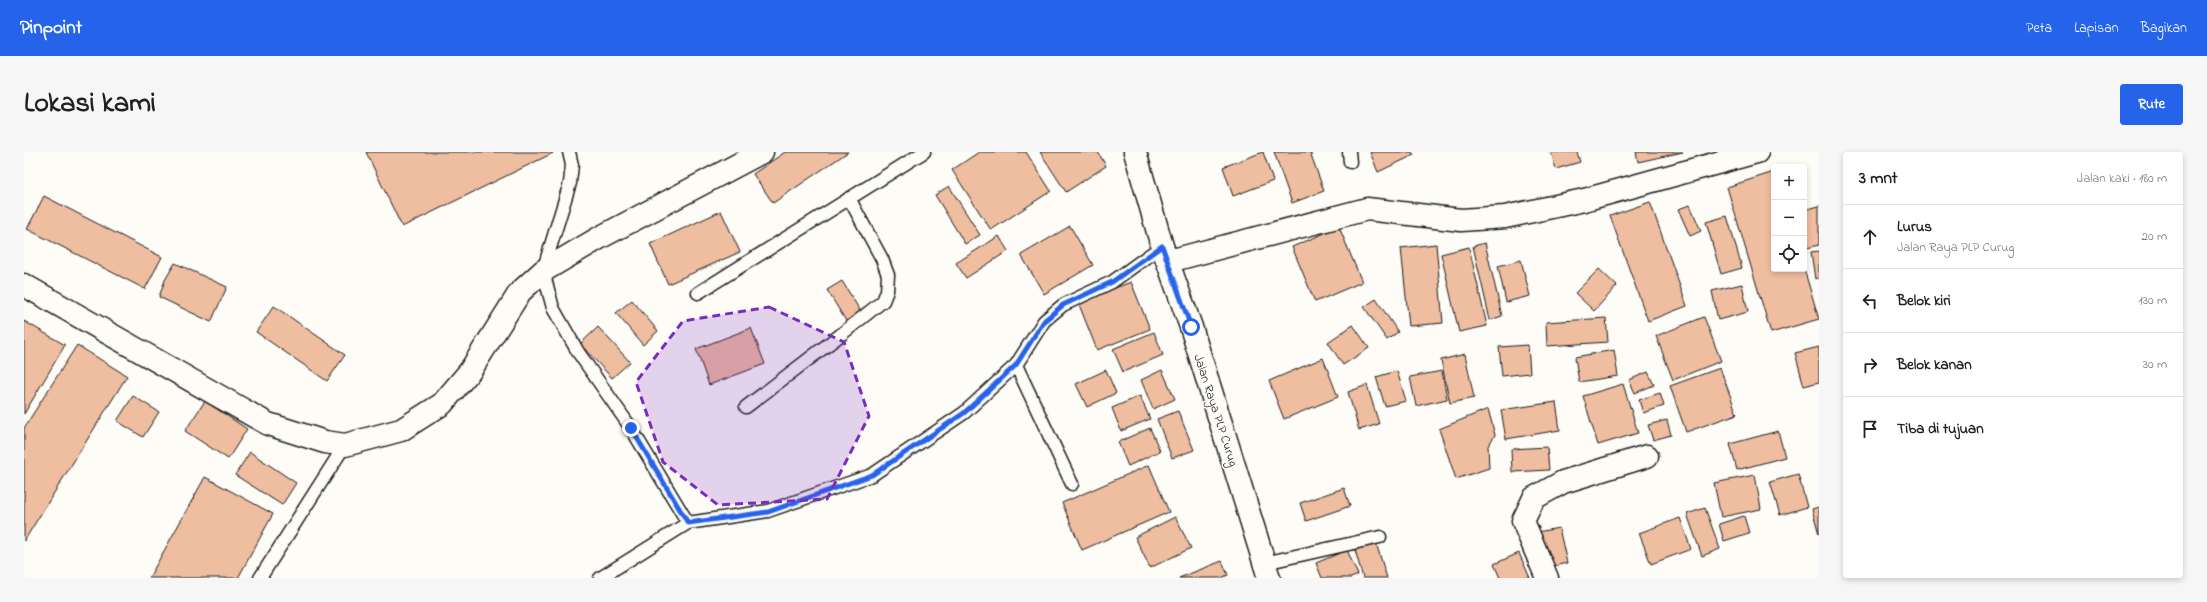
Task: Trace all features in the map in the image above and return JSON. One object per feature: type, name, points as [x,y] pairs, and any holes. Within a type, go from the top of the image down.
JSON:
[{"type":"street","points":[[24,285],[268,424],[325,442],[345,445],[401,430],[442,404],[470,371],[520,292],[543,271],[599,238],[762,152]]},
{"type":"street","name":"Jalan Raya PLP Curug","points":[[1135,152],[1267,571]]},
{"type":"street","points":[[1166,254],[1366,209],[1461,220],[1505,217],[1584,200],[1757,152]]},
{"type":"street","points":[[1547,578],[1523,521],[1534,498],[1563,482],[1647,456]]},
{"type":"lane","points":[[569,152],[572,165],[570,183],[543,271],[553,308],[574,346],[631,428],[688,523]]},
{"type":"lane","points":[[698,293],[924,152]]},
{"type":"lane","points":[[746,407],[844,333],[883,301],[887,291],[888,275],[882,259],[849,198]]},
{"type":"lane","points":[[600,578],[688,523],[768,512],[872,475],[964,413],[1016,365],[1044,321],[1063,305],[1166,254]]},
{"type":"lane","points":[[1016,365],[1072,484]]},
{"type":"lane","points":[[260,578],[345,445]]},
{"type":"lane","points":[[1267,571],[1380,537]]},
{"type":"highlighted area","points":[[769,307],[844,342],[869,416],[827,499],[718,505],[663,462],[636,382],[683,321]]},
{"type":"building","points":[[366,152],[553,152],[553,153],[402,227]]},
{"type":"building","points":[[785,152],[848,152],[773,203],[753,174]]},
{"type":"building","points":[[979,152],[1026,152],[1051,191],[991,230],[952,170]]},
{"type":"building","points":[[1040,152],[1098,152],[1106,166],[1066,192]]},
{"type":"building","points":[[1263,152],[1273,181],[1233,196],[1223,167]]},
{"type":"building","points":[[1274,152],[1310,152],[1324,191],[1292,203]]},
{"type":"building","points":[[1370,152],[1412,152],[1414,155],[1378,172]]},
{"type":"building","points":[[1551,152],[1577,152],[1580,162],[1556,169]]},
{"type":"building","points":[[1636,152],[1683,152],[1638,162]]},
{"type":"building","points":[[1771,173],[1771,272],[1805,272],[1819,319],[1771,333],[1727,187]]},
{"type":"building","points":[[949,186],[980,235],[965,244],[935,195]]},
{"type":"building","points":[[44,196],[162,257],[145,289],[27,229]]},
{"type":"building","points":[[1650,202],[1687,306],[1648,321],[1610,216]]},
{"type":"building","points":[[1690,205],[1701,231],[1690,236],[1678,209]]},
{"type":"building","points":[[1819,206],[1819,245],[1807,248],[1807,236],[1807,209]]},
{"type":"building","points":[[721,211],[740,252],[668,284],[650,244]]},
{"type":"building","points":[[1727,216],[1742,268],[1721,274],[1706,222]]},
{"type":"building","points":[[1070,226],[1093,265],[1044,294],[1021,255]]},
{"type":"building","points":[[1339,227],[1362,282],[1315,302],[1292,247]]},
{"type":"building","points":[[999,236],[1008,251],[966,278],[956,263]]},
{"type":"building","points":[[1485,243],[1502,316],[1490,320],[1473,246]]},
{"type":"building","points":[[1436,244],[1443,323],[1409,326],[1401,248]]},
{"type":"building","points":[[1469,247],[1487,326],[1459,332],[1441,254]]},
{"type":"building","points":[[1819,251],[1819,278],[1815,279],[1811,252]]},
{"type":"building","points":[[1521,260],[1530,296],[1506,302],[1498,266]]},
{"type":"building","points":[[175,263],[227,287],[211,322],[159,297],[165,280]]},
{"type":"building","points":[[1599,269],[1617,286],[1594,311],[1575,293]]},
{"type":"building","points":[[842,281],[861,312],[846,321],[827,290]]},
{"type":"building","points":[[1131,282],[1150,329],[1097,350],[1078,302]]},
{"type":"building","points":[[1742,284],[1748,312],[1718,320],[1712,291]]},
{"type":"building","points":[[1376,299],[1398,332],[1387,340],[1364,307]]},
{"type":"building","points":[[632,300],[658,331],[643,345],[616,313]]},
{"type":"building","points":[[274,306],[345,355],[327,381],[256,332]]},
{"type":"building","points":[[1704,317],[1721,361],[1673,380],[1656,336]]},
{"type":"building","points":[[1606,318],[1608,342],[1547,346],[1546,322]]},
{"type":"building","points":[[24,321],[65,345],[24,414]]},
{"type":"building","points":[[1353,325],[1369,348],[1343,365],[1328,342]]},
{"type":"building","points":[[598,327],[630,362],[612,378],[580,344]]},
{"type":"building","points":[[751,328],[765,364],[709,385],[696,349]]},
{"type":"building","points":[[1154,332],[1163,355],[1123,372],[1113,349]]},
{"type":"building","points":[[77,345],[127,376],[24,541],[24,428]]},
{"type":"building","points":[[1528,345],[1530,373],[1502,376],[1499,347]]},
{"type":"building","points":[[1819,347],[1819,382],[1804,386],[1795,353]]},
{"type":"building","points":[[1614,350],[1618,376],[1579,382],[1575,357]]},
{"type":"building","points":[[1465,354],[1474,398],[1450,403],[1441,360]]},
{"type":"building","points":[[1323,358],[1338,397],[1284,419],[1269,381]]},
{"type":"building","points":[[1720,368],[1737,414],[1686,432],[1670,386]]},
{"type":"building","points":[[1106,370],[1116,393],[1087,407],[1076,384]]},
{"type":"building","points":[[1162,370],[1175,399],[1153,409],[1141,380]]},
{"type":"building","points":[[1397,371],[1406,401],[1385,406],[1376,377]]},
{"type":"building","points":[[1442,371],[1447,399],[1416,406],[1410,377]]},
{"type":"building","points":[[1648,372],[1654,385],[1635,393],[1629,380]]},
{"type":"building","points":[[1623,384],[1638,433],[1598,445],[1583,396]]},
{"type":"building","points":[[1367,385],[1379,424],[1359,430],[1348,392]]},
{"type":"building","points":[[1660,393],[1664,406],[1643,413],[1639,400]]},
{"type":"building","points":[[133,396],[159,412],[143,437],[117,421]]},
{"type":"building","points":[[1140,396],[1150,419],[1121,431],[1112,408]]},
{"type":"building","points":[[205,401],[247,429],[228,459],[185,431]]},
{"type":"building","points":[[1556,402],[1560,430],[1506,439],[1501,410]]},
{"type":"building","points":[[1488,409],[1495,435],[1488,446],[1489,468],[1456,479],[1439,429]]},
{"type":"building","points":[[1178,411],[1194,450],[1172,458],[1157,419]]},
{"type":"building","points":[[1667,420],[1671,435],[1653,440],[1648,425]]},
{"type":"building","points":[[1150,428],[1160,451],[1128,466],[1118,442]]},
{"type":"building","points":[[1778,431],[1785,457],[1737,470],[1730,444]]},
{"type":"building","points":[[1547,447],[1549,470],[1512,472],[1511,449]]},
{"type":"building","points":[[250,452],[296,483],[282,505],[235,475]]},
{"type":"building","points":[[1149,465],[1169,512],[1082,550],[1062,503]]},
{"type":"building","points":[[1798,474],[1807,507],[1780,515],[1770,482]]},
{"type":"building","points":[[1755,475],[1761,509],[1721,517],[1714,483]]},
{"type":"building","points":[[205,477],[273,514],[238,578],[149,578]]},
{"type":"building","points":[[1344,488],[1350,506],[1306,521],[1300,503]]},
{"type":"building","points":[[1819,507],[1819,534],[1812,509]]},
{"type":"building","points":[[1705,508],[1720,549],[1702,556],[1687,514]]},
{"type":"building","points":[[1744,516],[1749,533],[1724,541],[1719,524]]},
{"type":"building","points":[[1175,517],[1191,548],[1150,568],[1135,537]]},
{"type":"building","points":[[1680,518],[1691,549],[1651,564],[1639,533]]},
{"type":"building","points":[[1559,528],[1567,563],[1544,568],[1537,532]]},
{"type":"building","points":[[1376,543],[1387,578],[1363,578],[1355,550]]},
{"type":"building","points":[[1347,550],[1358,575],[1351,578],[1322,578],[1316,563]]},
{"type":"building","points":[[1519,553],[1530,578],[1500,578],[1494,564]]},
{"type":"building","points":[[1222,561],[1228,575],[1221,578],[1179,578]]},
{"type":"route","points":[[631,428],[688,523],[768,512],[872,475],[964,413],[1016,365],[1044,321],[1063,305],[1112,282],[1162,246],[1169,261],[1191,327]]}]
